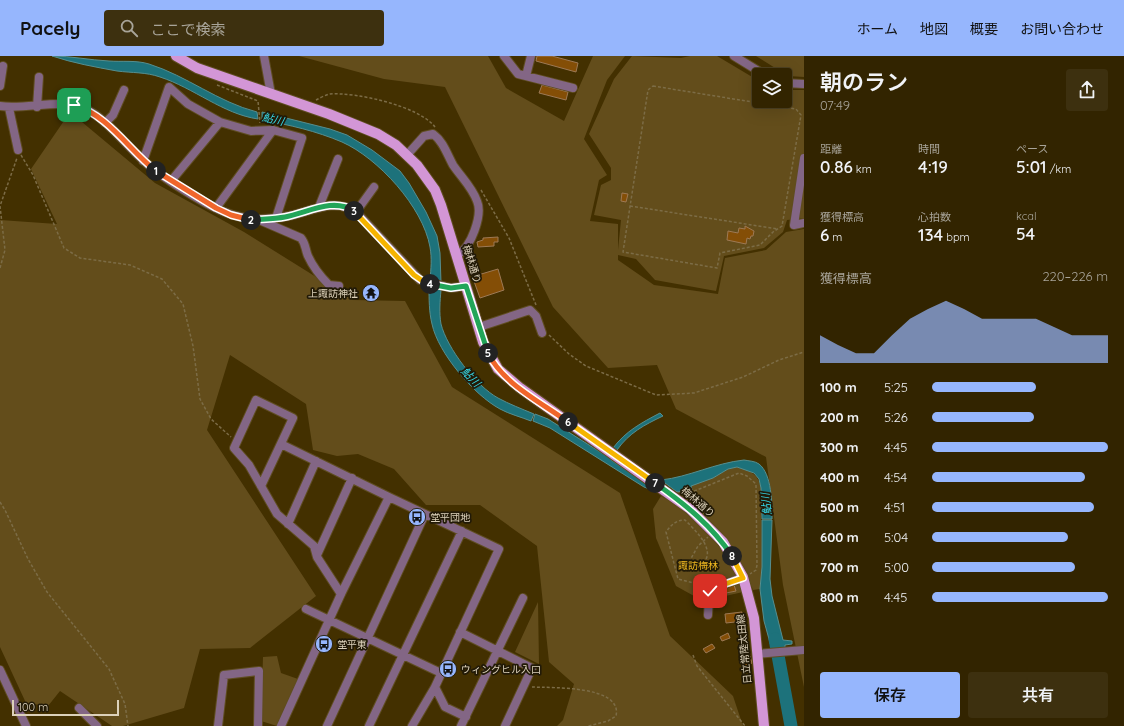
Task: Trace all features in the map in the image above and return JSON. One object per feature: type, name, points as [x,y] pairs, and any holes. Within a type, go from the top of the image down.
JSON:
[{"type":"main road","name":"梅林通り","points":[[176,56],[197,68],[378,134],[396,145],[417,165],[435,190],[479,327],[491,359],[509,379],[671,494],[714,532]]},
{"type":"main road","name":"日立常陸太田線","points":[[714,532],[734,560],[743,578],[754,618],[764,726]]},
{"type":"street","points":[[264,56],[271,94]]},
{"type":"street","points":[[504,56],[518,74],[573,88]]},
{"type":"street","points":[[526,76],[531,56]]},
{"type":"street","points":[[734,56],[754,68]]},
{"type":"street","points":[[0,86],[2,66]]},
{"type":"street","points":[[37,107],[39,77]]},
{"type":"street","points":[[792,83],[804,84]]},
{"type":"street","points":[[143,161],[169,87],[188,104],[220,122],[252,131],[273,130],[302,138],[276,218]]},
{"type":"street","points":[[105,123],[113,115],[124,90]]},
{"type":"street","points":[[0,106],[9,108],[37,107],[49,104],[74,105],[83,108],[105,123],[143,161],[216,208],[231,215],[250,220],[276,218],[300,214],[319,207],[346,206],[356,212],[414,275],[427,284],[457,288],[466,286]]},
{"type":"street","points":[[9,108],[18,150]]},
{"type":"street","points":[[171,180],[220,122]]},
{"type":"street","points":[[216,208],[273,130]]},
{"type":"street","points":[[407,155],[424,136],[433,134],[448,153],[461,177],[474,193],[480,209],[473,236],[467,247],[457,256]]},
{"type":"street","points":[[804,158],[794,225],[804,223]]},
{"type":"street","points":[[319,207],[338,159]]},
{"type":"street","points":[[356,212],[374,187]]},
{"type":"street","points":[[256,219],[301,238],[305,243],[307,255],[316,271],[329,285],[339,286]]},
{"type":"street","points":[[479,327],[530,310],[536,316],[546,334]]},
{"type":"street","points":[[260,486],[292,418],[256,400],[234,448],[249,465],[260,486],[277,514],[314,546],[317,555],[341,594]]},
{"type":"street","points":[[281,444],[499,549],[441,673],[412,726]]},
{"type":"street","points":[[288,524],[316,461]]},
{"type":"street","points":[[317,555],[352,478]]},
{"type":"street","points":[[281,726],[341,594],[389,496]]},
{"type":"street","points":[[326,726],[425,514]]},
{"type":"street","points":[[369,726],[462,531]]},
{"type":"street","points":[[708,615],[709,596],[712,589],[743,578]]},
{"type":"street","points":[[461,726],[523,598]]},
{"type":"street","points":[[306,609],[441,673]]},
{"type":"street","points":[[460,632],[532,668],[505,726]]},
{"type":"street","points":[[757,654],[804,650]]},
{"type":"street","points":[[0,670],[26,726]]},
{"type":"street","points":[[218,726],[224,675],[259,671],[258,726]]},
{"type":"street","points":[[434,686],[445,707],[466,717]]},
{"type":"street","points":[[80,708],[97,726]]},
{"type":"path","points":[[653,86],[796,109],[801,115],[782,226],[778,230],[773,232],[760,245],[720,253],[717,268],[622,252],[648,90],[653,86]]},
{"type":"path","points":[[311,103],[322,96],[330,94],[374,98],[409,109],[432,124],[437,130]]},
{"type":"path","points":[[258,104],[260,126]]},
{"type":"path","points":[[18,150],[33,175],[64,248],[80,258],[130,265],[162,279],[183,304],[193,346],[200,399],[211,419],[236,441]]},
{"type":"path","points":[[0,268],[5,250],[0,206],[18,150]]},
{"type":"path","points":[[480,188],[510,238],[538,310]]},
{"type":"path","points":[[630,206],[778,230]]},
{"type":"path","points":[[546,334],[586,366],[656,395],[694,393],[743,377],[779,360],[804,352]]},
{"type":"path","points":[[680,502],[692,492],[739,473],[747,476],[756,484],[756,570],[743,578]]},
{"type":"path","points":[[0,502],[6,510],[28,559],[47,592],[109,669],[125,704],[128,726]]},
{"type":"path","points":[[703,563],[705,562],[707,554],[704,542],[685,520],[679,520],[666,532],[678,579],[695,584],[716,587]]},
{"type":"path","points":[[689,562],[698,546],[714,532]]},
{"type":"path","points":[[693,655],[697,666],[745,726]]},
{"type":"path","points":[[530,687],[581,689],[606,696],[614,703],[617,709],[616,716],[608,721],[588,726]]},
{"type":"green space","points":[[299,56],[488,56],[506,88],[564,121],[593,56],[625,56],[607,80],[584,139],[607,175],[599,180],[590,221],[618,224],[618,250],[621,220],[594,215],[601,185],[611,180],[611,168],[589,134],[614,79],[632,56],[681,58],[690,56],[717,56],[752,77],[752,108],[792,108],[792,90],[804,90],[804,218],[787,220],[783,232],[764,248],[724,256],[716,291],[655,280],[636,259],[618,255],[618,260],[654,285],[718,294],[725,258],[766,250],[786,232],[804,229],[804,687],[783,585],[766,457],[676,409],[657,365],[608,368],[553,307],[445,87],[384,79]]},
{"type":"green space","points":[[756,56],[804,56],[804,77],[792,76],[792,68],[775,68]]},
{"type":"green space","points":[[70,112],[155,183],[244,232],[353,300],[405,301],[452,387],[620,493],[670,636],[733,696],[743,726],[557,726],[563,720],[574,684],[549,662],[537,546],[480,505],[426,505],[394,469],[358,454],[337,456],[313,450],[306,404],[230,355],[207,430],[316,596],[250,648],[200,649],[184,708],[123,726],[112,726],[60,691],[48,706],[26,703],[0,647],[0,220],[57,224],[31,169]]},
{"type":"green space","name":"諏訪梅林","points":[[737,467],[753,473],[758,479],[761,488],[762,567],[760,589],[753,590],[747,575],[722,535],[690,502],[677,492],[691,490],[690,486],[713,478],[728,469]]},
{"type":"green space","name":"諏訪梅林","points":[[661,496],[688,514],[712,536],[731,562],[743,592],[703,601],[676,586],[656,538],[653,509]]},
{"type":"green space","points":[[538,602],[539,664],[515,652]]},
{"type":"green space","points":[[277,656],[281,673],[298,679],[277,726],[261,721],[263,657]]},
{"type":"water","points":[[52,56],[149,64],[176,75],[229,102],[257,112],[258,119],[233,112],[173,82],[155,75],[117,71],[76,63]]},
{"type":"water","points":[[262,112],[330,129],[347,135],[372,150],[400,171],[426,212],[437,236],[440,253],[441,283],[430,280],[430,247],[426,232],[418,216],[409,200],[384,172],[356,149],[342,142],[303,129],[262,120]]},
{"type":"water","points":[[429,287],[441,290],[440,311],[441,324],[444,334],[464,366],[489,392],[498,398],[534,414],[531,421],[504,411],[490,403],[458,372],[442,348],[432,324],[430,315]]},
{"type":"water","points":[[660,413],[663,416],[637,430],[617,450],[613,448],[629,432]]},
{"type":"water","points":[[535,414],[548,419],[608,457],[610,456],[611,460],[660,493],[644,487],[550,428],[533,421]]},
{"type":"water","points":[[744,460],[759,464],[767,475],[772,505],[772,519],[762,519],[761,488],[759,479],[754,473],[737,467],[728,469],[713,478],[691,486],[692,490],[677,492],[661,480],[682,476],[723,464]]},
{"type":"water","points":[[762,520],[772,520],[770,579],[772,596],[783,640],[792,641],[792,644],[785,645],[785,649],[772,650],[764,621],[760,589],[762,567]]},
{"type":"building","points":[[537,56],[552,56],[578,63],[576,72],[536,61]]},
{"type":"building","points":[[542,85],[568,92],[566,100],[539,93]]},
{"type":"building","points":[[622,193],[628,194],[626,202],[621,201]]},
{"type":"building","points":[[745,226],[754,231],[753,236],[751,236],[750,239],[747,238],[746,244],[727,240],[728,231],[738,233],[739,228],[745,229]]},
{"type":"building","points":[[498,237],[498,242],[494,242],[494,246],[478,247],[477,242],[483,240],[483,238]]},
{"type":"building","points":[[476,268],[478,275],[498,269],[504,290],[480,298],[470,270]]},
{"type":"building","points":[[734,585],[736,591],[726,593],[725,587]]},
{"type":"building","points":[[742,612],[744,621],[726,623],[725,614]]},
{"type":"building","points":[[728,633],[730,638],[722,641],[720,637]]},
{"type":"building","points":[[712,644],[715,648],[706,653],[703,649]]},
{"type":"building","points":[[750,656],[752,663],[745,666],[742,659]]},
{"type":"waterway","name":"鮎川","points":[[775,639],[791,726]]},
{"type":"place","name":"上諏訪神社","points":[[371,293]]},
{"type":"place","name":"堂平団地","points":[[417,517]]},
{"type":"place","name":"堂平東","points":[[324,644]]},
{"type":"place","name":"ウィングヒル入口","points":[[448,669]]},
{"type":"route","points":[[74,105],[94,114],[143,161],[159,174],[171,180],[197,198],[231,215],[250,220],[283,217],[319,207],[346,206],[356,212],[420,280],[427,284],[451,288],[466,286],[483,342],[491,359],[498,369],[519,387],[671,494],[690,509],[723,542],[743,578],[716,587],[710,591]]}]
